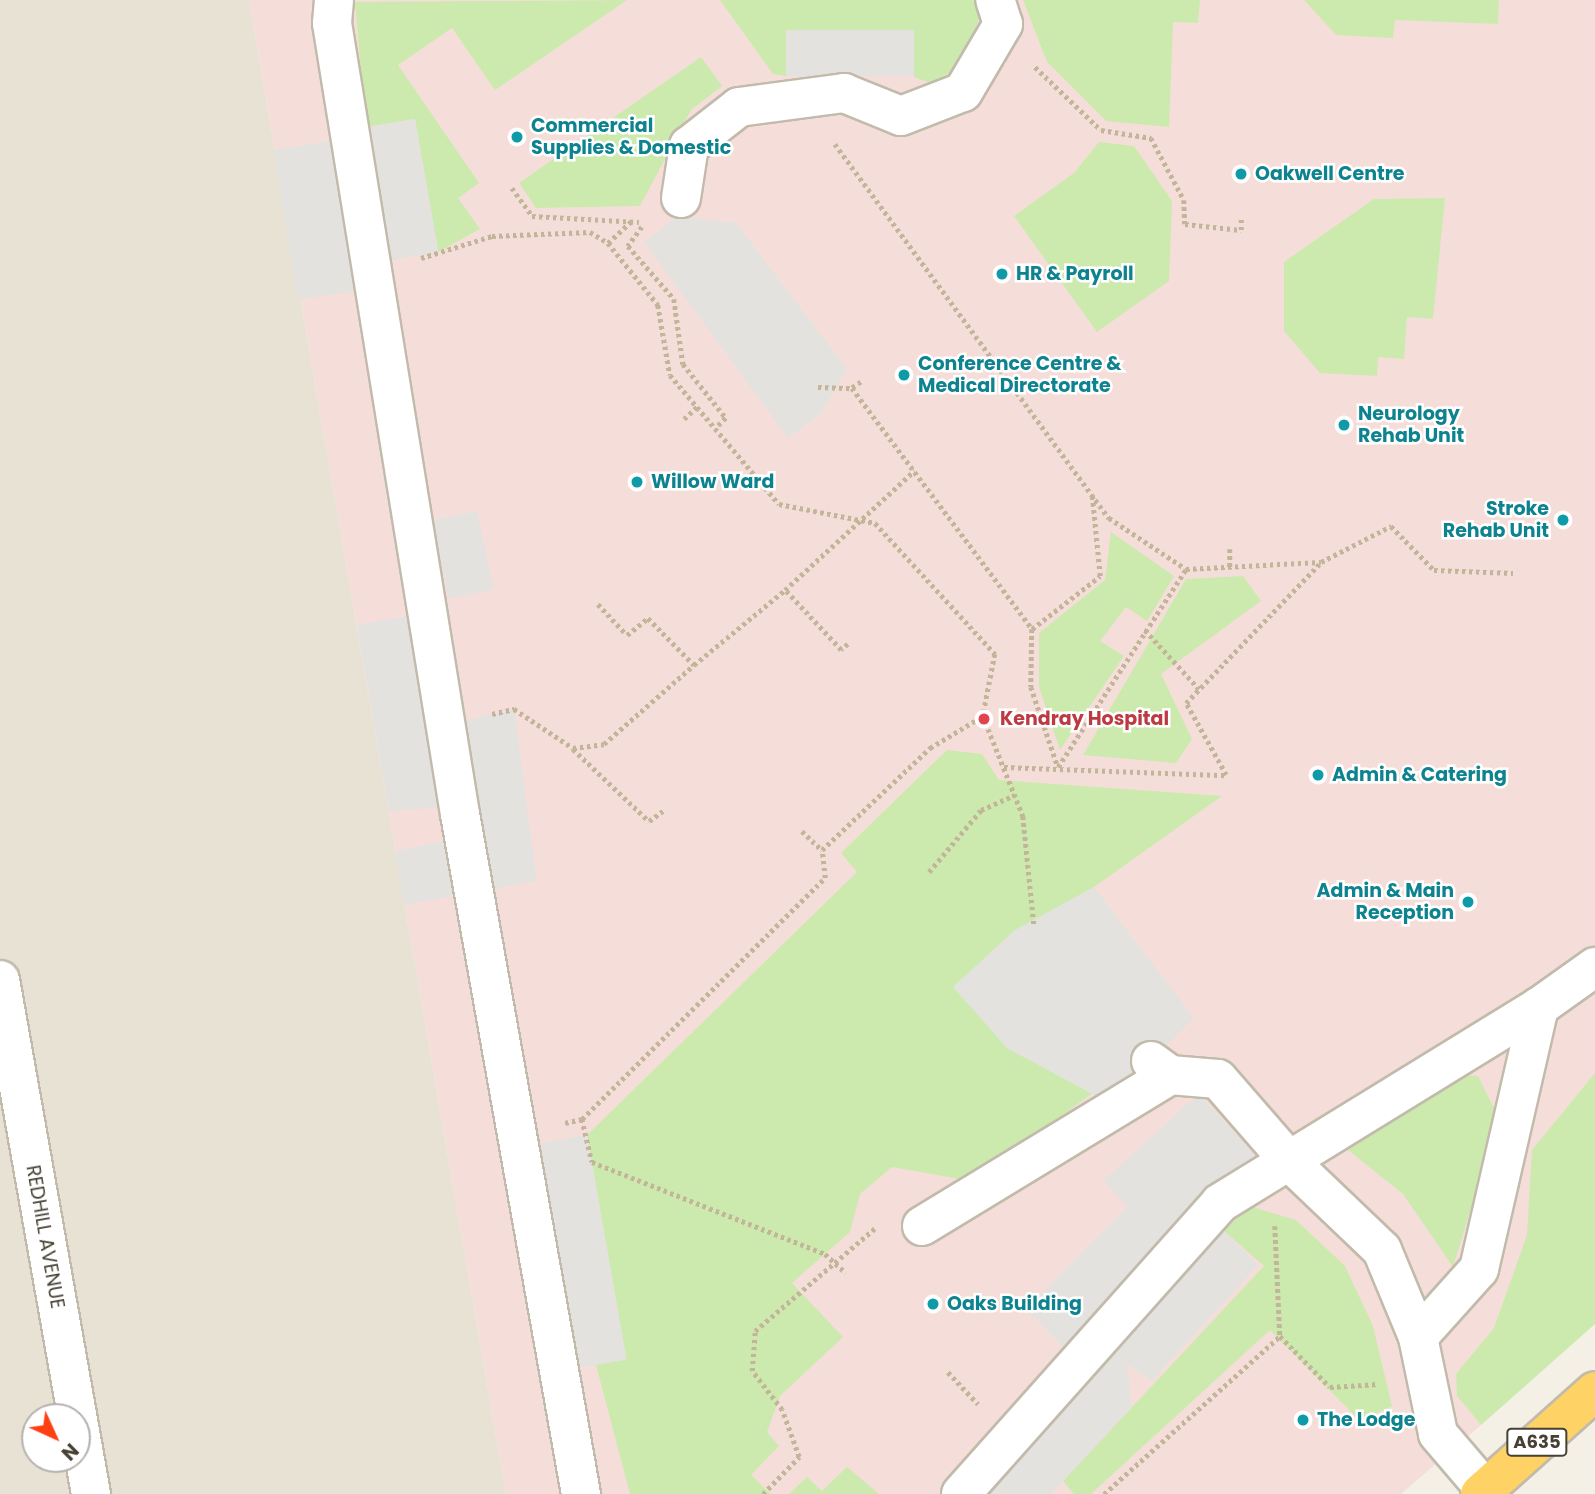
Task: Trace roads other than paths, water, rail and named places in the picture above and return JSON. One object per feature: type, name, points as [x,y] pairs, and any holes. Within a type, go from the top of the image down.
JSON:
[{"type":"highway","name":"A635","points":[[1482,1492],[1595,1391]]},
{"type":"street","points":[[334,0],[332,23],[446,723],[581,1494]]},
{"type":"street","points":[[681,198],[689,146],[739,107],[799,95],[844,93],[901,116],[962,92],[999,12]]},
{"type":"street","points":[[961,1494],[1220,1203],[1253,1180],[1291,1163],[1539,1007],[1595,967]]},
{"type":"street","name":"REDHILL AVENUE","points":[[0,980],[91,1494]]},
{"type":"street","points":[[1418,1336],[1479,1269],[1539,1007]]},
{"type":"street","points":[[922,1226],[1160,1068],[1218,1079],[1291,1163],[1382,1250],[1418,1336],[1437,1434],[1482,1492]]},
{"type":"place","name":"Commercial Supplies & Domestic","points":[[517,137]]},
{"type":"place","name":"Oakwell Centre","points":[[1241,174]]},
{"type":"place","name":"HR & Payroll","points":[[1002,274]]},
{"type":"place","name":"Conference Centre & Medical Directorate","points":[[904,375]]},
{"type":"place","name":"Neurology Rehab Unit","points":[[1344,425]]},
{"type":"place","name":"Willow Ward","points":[[637,482]]},
{"type":"place","name":"Stroke Rehab Unit","points":[[1563,520]]},
{"type":"place","name":"Kendray Hospital","points":[[984,719]]},
{"type":"place","name":"Admin & Catering","points":[[1318,775]]},
{"type":"place","name":"Admin & Main Reception","points":[[1468,902]]},
{"type":"place","name":"Oaks Building","points":[[933,1304]]},
{"type":"place","name":"The Lodge","points":[[1303,1420]]}]
